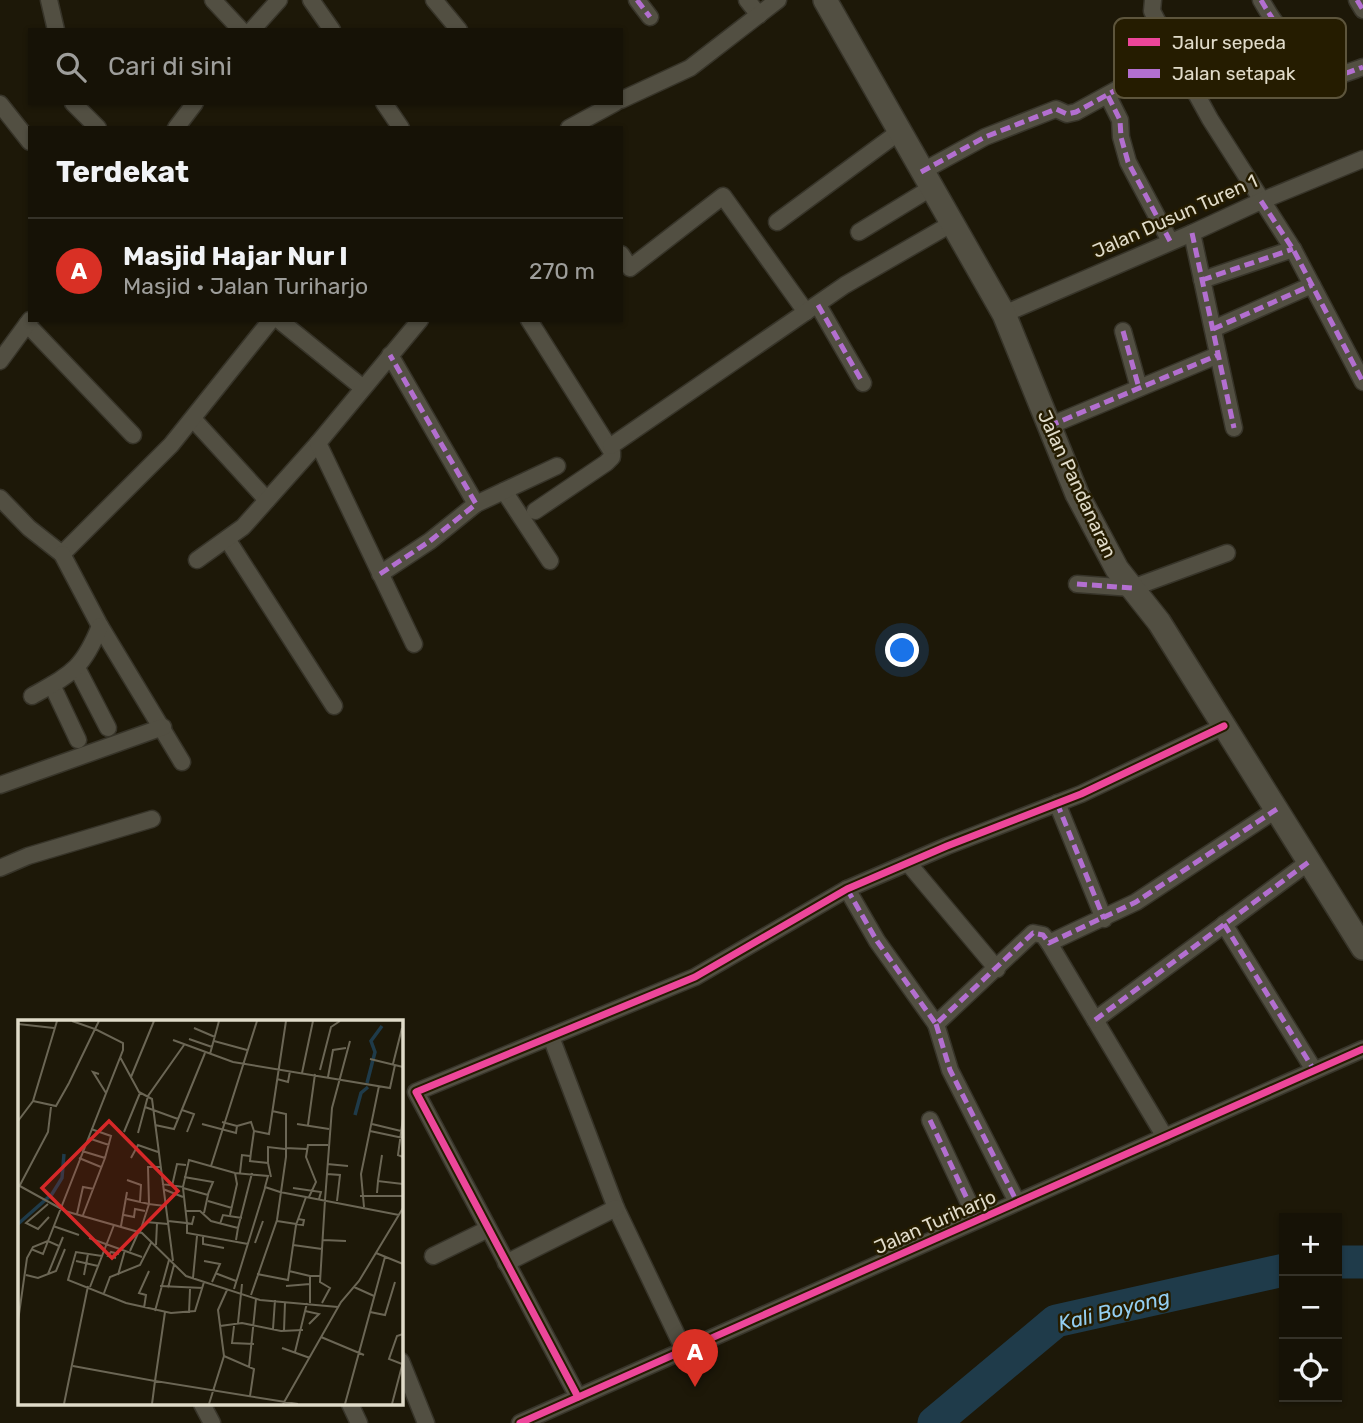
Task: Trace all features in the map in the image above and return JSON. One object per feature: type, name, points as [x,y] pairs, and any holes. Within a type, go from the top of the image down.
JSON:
[{"type":"main road","name":"Jalan Pandanaran","points":[[825,0],[1004,314],[1077,494],[1116,569],[1159,622],[1363,948]]},
{"type":"street","points":[[49,0],[56,28]]},
{"type":"street","points":[[213,0],[239,28]]},
{"type":"street","points":[[254,28],[279,0]]},
{"type":"street","points":[[311,0],[331,28]]},
{"type":"street","points":[[434,0],[457,28]]},
{"type":"street","points":[[637,0],[650,17]]},
{"type":"street","points":[[747,0],[759,15]]},
{"type":"street","points":[[623,99],[690,68],[778,0]]},
{"type":"street","points":[[1153,0],[1152,11],[1156,18]]},
{"type":"street","points":[[1261,0],[1273,18]]},
{"type":"street","points":[[1357,0],[1363,10]]},
{"type":"street","points":[[1346,73],[1363,67]]},
{"type":"street","points":[[859,232],[985,137],[1056,109],[1067,114],[1076,113],[1114,93]]},
{"type":"street","points":[[1108,96],[1120,120],[1121,137],[1128,162],[1170,241]]},
{"type":"street","points":[[1198,98],[1293,249],[1363,382]]},
{"type":"street","points":[[0,104],[28,139]]},
{"type":"street","points":[[75,105],[96,126]]},
{"type":"street","points":[[178,126],[193,105]]},
{"type":"street","points":[[385,105],[400,126]]},
{"type":"street","points":[[573,126],[611,105]]},
{"type":"street","points":[[0,130],[14,121]]},
{"type":"street","points":[[776,222],[898,132]]},
{"type":"street","name":"Jalan Dusun Turen 1","points":[[1004,314],[1363,159]]},
{"type":"street","points":[[623,257],[630,268],[723,196],[812,308],[863,383]]},
{"type":"street","points":[[611,446],[845,285],[951,224]]},
{"type":"street","points":[[1192,233],[1234,428]]},
{"type":"street","points":[[1202,280],[1293,249]]},
{"type":"street","points":[[1213,329],[1312,285]]},
{"type":"street","points":[[0,361],[28,322],[133,435]]},
{"type":"street","points":[[62,554],[171,445],[269,322]]},
{"type":"street","points":[[281,322],[363,388]]},
{"type":"street","points":[[197,560],[243,527],[318,443],[418,322]]},
{"type":"street","points":[[529,322],[611,446],[612,457],[535,511]]},
{"type":"street","points":[[1123,331],[1139,388]]},
{"type":"street","points":[[390,355],[475,503]]},
{"type":"street","points":[[1049,426],[1219,355]]},
{"type":"street","points":[[193,419],[267,500]]},
{"type":"street","points":[[318,443],[414,644]]},
{"type":"street","points":[[380,574],[430,541],[475,503],[557,466]]},
{"type":"street","points":[[504,491],[550,561]]},
{"type":"street","points":[[0,498],[29,528],[62,554],[100,626],[182,762]]},
{"type":"street","points":[[227,539],[334,706]]},
{"type":"street","points":[[1077,584],[1132,588],[1227,553]]},
{"type":"street","points":[[32,696],[77,668],[86,657],[100,626]]},
{"type":"street","points":[[77,668],[108,728]]},
{"type":"street","points":[[52,685],[78,740]]},
{"type":"street","points":[[578,1397],[488,1229],[408,1095],[695,977],[847,889],[1057,803],[1224,726]]},
{"type":"street","points":[[0,786],[163,727]]},
{"type":"street","points":[[1057,803],[1104,919]]},
{"type":"street","points":[[1049,943],[1136,902],[1277,809]]},
{"type":"street","points":[[0,868],[27,856],[152,819]]},
{"type":"street","points":[[1095,1020],[1310,862]]},
{"type":"street","points":[[908,863],[997,969]]},
{"type":"street","points":[[847,889],[877,941],[936,1024],[950,1070],[1017,1202]]},
{"type":"street","points":[[1224,925],[1314,1070]]},
{"type":"street","points":[[936,1024],[1033,933],[1042,934],[1165,1137]]},
{"type":"street","points":[[551,1037],[616,1208],[684,1350]]},
{"type":"street","name":"Jalan Turiharjo","points":[[520,1423],[1363,1049]]},
{"type":"street","points":[[930,1120],[977,1220]]},
{"type":"street","points":[[506,1263],[616,1208]]},
{"type":"street","points":[[433,1256],[488,1229]]},
{"type":"street","points":[[402,1363],[426,1423]]},
{"type":"street","points":[[203,1406],[212,1423]]},
{"type":"street","points":[[351,1406],[359,1423]]},
{"type":"waterway","name":"Kali Boyong","points":[[1342,1262],[1363,1262]]},
{"type":"waterway","name":"Kali Boyong","points":[[934,1423],[1056,1321],[1279,1271]]},
{"type":"marked path","points":[[637,0],[650,17]]},
{"type":"marked path","points":[[1261,0],[1272,18]]},
{"type":"marked path","points":[[1357,0],[1363,10]]},
{"type":"marked path","points":[[1346,73],[1363,67]]},
{"type":"marked path","points":[[921,172],[985,137],[1056,109],[1067,114],[1076,112],[1114,91]]},
{"type":"marked path","points":[[1108,96],[1120,120],[1121,137],[1128,162],[1170,241]]},
{"type":"marked path","points":[[1261,201],[1293,249],[1363,382]]},
{"type":"marked path","points":[[1192,233],[1234,428]]},
{"type":"marked path","points":[[1202,280],[1293,249]]},
{"type":"marked path","points":[[1213,329],[1312,285]]},
{"type":"marked path","points":[[818,305],[863,383]]},
{"type":"marked path","points":[[1123,331],[1139,388]]},
{"type":"marked path","points":[[380,574],[430,541],[476,504],[390,355]]},
{"type":"marked path","points":[[1049,426],[1218,355]]},
{"type":"marked path","points":[[1077,584],[1132,588]]},
{"type":"marked path","points":[[1057,803],[1104,919]]},
{"type":"marked path","points":[[847,889],[877,941],[936,1024],[1033,933],[1043,935],[1049,943],[1136,902],[1277,809]]},
{"type":"marked path","points":[[1095,1020],[1310,861]]},
{"type":"marked path","points":[[1224,924],[1314,1070]]},
{"type":"marked path","points":[[936,1024],[950,1070],[1017,1202]]},
{"type":"marked path","points":[[930,1120],[977,1220]]},
{"type":"cycle path","points":[[578,1397],[416,1092],[695,977],[847,889],[947,846],[1081,794],[1224,726]]},
{"type":"cycle path","points":[[520,1423],[1363,1049]]},
{"type":"place","name":"Masjid Hajar Nur I","points":[[695,1387]]}]
